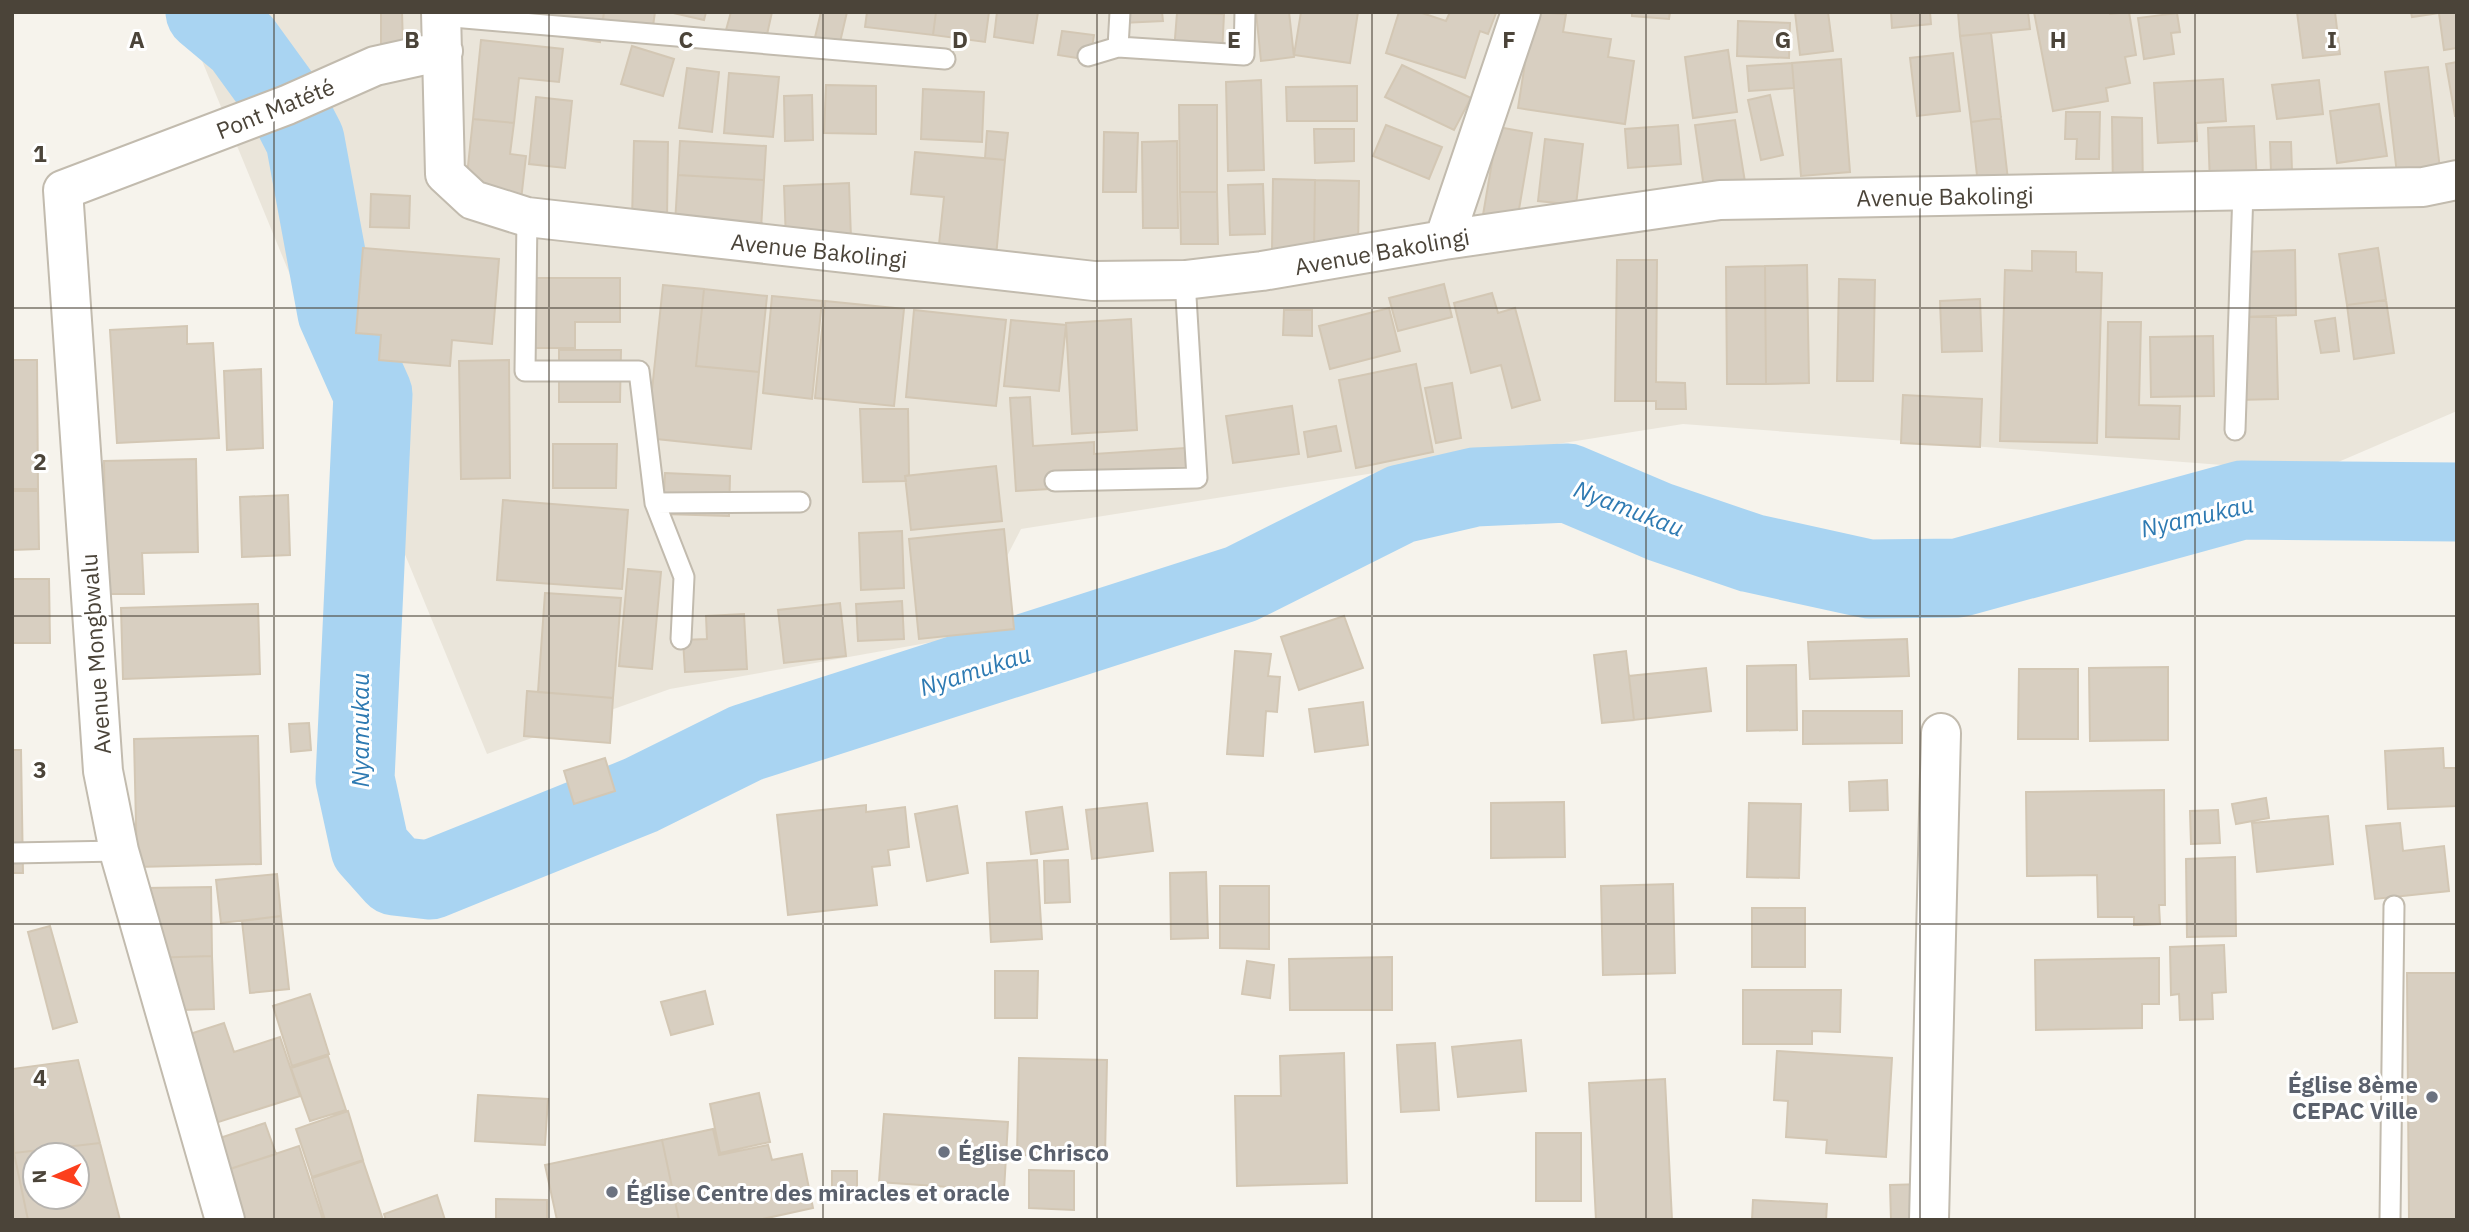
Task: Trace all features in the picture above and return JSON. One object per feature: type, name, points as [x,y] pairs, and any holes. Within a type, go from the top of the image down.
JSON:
[{"type":"street","points":[[1444,240],[1521,12]]},
{"type":"street","name":"Avenue Bakolingi","points":[[442,26],[445,174],[473,200],[527,217],[1094,281],[1185,280],[1262,271],[1444,240],[1720,200],[2423,187],[2457,180]]},
{"type":"street","name":"Pont Matété","points":[[173,150],[376,66],[442,26]]},
{"type":"street","name":"Avenue Mongbwalu","points":[[173,150],[63,190],[103,771],[119,852],[225,1220]]},
{"type":"street","points":[[1928,1220],[1941,733]]},
{"type":"lane","points":[[1118,47],[1120,12]]},
{"type":"lane","points":[[1088,56],[1118,47],[1244,55],[1245,12]]},
{"type":"lane","points":[[442,26],[945,60]]},
{"type":"lane","points":[[2235,430],[2243,191]]},
{"type":"lane","points":[[527,217],[525,371],[639,372],[655,503],[684,577],[681,639]]},
{"type":"lane","points":[[1055,481],[1197,478],[1185,280]]},
{"type":"lane","points":[[655,503],[800,502]]},
{"type":"lane","points":[[12,853],[119,852]]},
{"type":"lane","points":[[2390,1220],[2394,906]]},
{"type":"shaded area","points":[[182,12],[2457,12],[2457,411],[2315,472],[1683,424],[1021,529],[966,636],[670,689],[487,754]]},
{"type":"building","points":[[381,12],[402,12],[403,46],[381,47]]},
{"type":"building","points":[[483,12],[604,12],[600,42],[481,25]]},
{"type":"building","points":[[604,12],[655,12],[651,40],[601,32]]},
{"type":"building","points":[[669,12],[706,12],[704,20]]},
{"type":"building","points":[[731,12],[772,12],[766,39],[726,30]]},
{"type":"building","points":[[821,12],[847,12],[837,55],[812,50]]},
{"type":"building","points":[[867,12],[936,12],[933,35],[865,27]]},
{"type":"building","points":[[936,12],[989,12],[985,42],[933,35]]},
{"type":"building","points":[[997,12],[1038,12],[1033,43],[994,37]]},
{"type":"building","points":[[1122,12],[1162,12],[1163,21],[1122,23]]},
{"type":"building","points":[[1256,12],[1289,12],[1294,57],[1261,61]]},
{"type":"building","points":[[1301,12],[1358,12],[1350,63],[1294,55]]},
{"type":"building","points":[[1399,12],[1419,12],[1446,21],[1450,12],[1496,13],[1488,34],[1480,31],[1465,78],[1386,53]]},
{"type":"building","points":[[1533,12],[1566,14],[1563,32],[1611,39],[1608,57],[1634,61],[1625,124],[1518,108]]},
{"type":"building","points":[[1632,12],[1670,12],[1669,19],[1632,16]]},
{"type":"building","points":[[1795,12],[1828,12],[1833,51],[1800,55]]},
{"type":"building","points":[[1891,12],[1930,12],[1931,24],[1892,28]]},
{"type":"building","points":[[1958,12],[2028,12],[2030,29],[1960,36]]},
{"type":"building","points":[[2034,12],[2129,12],[2136,55],[2125,57],[2130,83],[2106,88],[2108,101],[2053,111]]},
{"type":"building","points":[[2297,12],[2335,12],[2340,54],[2303,58]]},
{"type":"building","points":[[2411,12],[2457,12],[2457,48],[2444,50],[2439,13],[2412,17]]},
{"type":"building","points":[[1177,13],[1224,14],[1222,55],[1174,51]]},
{"type":"building","points":[[2177,13],[2180,32],[2171,33],[2174,54],[2144,59],[2138,18]]},
{"type":"building","points":[[1738,21],[1790,23],[1789,58],[1737,56]]},
{"type":"building","points":[[1062,31],[1094,35],[1090,60],[1058,55]]},
{"type":"building","points":[[1991,33],[2001,118],[1971,122],[1960,36]]},
{"type":"building","points":[[481,40],[563,49],[559,82],[519,78],[514,123],[473,119]]},
{"type":"building","points":[[632,46],[674,59],[663,96],[621,84]]},
{"type":"building","points":[[1728,50],[1737,112],[1693,118],[1685,57]]},
{"type":"building","points":[[1953,53],[1960,111],[1917,116],[1910,58]]},
{"type":"building","points":[[1841,59],[1850,172],[1801,176],[1792,63]]},
{"type":"building","points":[[2457,62],[2457,116],[2455,116],[2446,64]]},
{"type":"building","points":[[1792,63],[1794,88],[1749,91],[1747,66]]},
{"type":"building","points":[[1402,65],[1471,98],[1454,130],[1385,97]]},
{"type":"building","points":[[2428,67],[2440,169],[2397,174],[2385,72]]},
{"type":"building","points":[[687,68],[719,72],[712,132],[679,128]]},
{"type":"building","points":[[729,73],[779,77],[773,137],[724,133]]},
{"type":"building","points":[[2223,79],[2226,121],[2196,123],[2197,141],[2158,143],[2154,83]]},
{"type":"building","points":[[1261,80],[1264,170],[1228,171],[1226,82]]},
{"type":"building","points":[[2319,80],[2323,114],[2277,119],[2272,85]]},
{"type":"building","points":[[826,85],[876,86],[876,134],[824,133]]},
{"type":"building","points":[[1357,86],[1357,121],[1287,121],[1286,87]]},
{"type":"building","points":[[923,89],[984,92],[982,142],[921,139]]},
{"type":"building","points":[[812,95],[813,140],[785,141],[784,96]]},
{"type":"building","points":[[1770,95],[1783,155],[1761,160],[1748,100]]},
{"type":"building","points":[[536,97],[572,101],[565,168],[529,164]]},
{"type":"building","points":[[2379,104],[2387,156],[2337,163],[2330,111]]},
{"type":"building","points":[[1179,105],[1217,105],[1217,192],[1180,192]]},
{"type":"building","points":[[2066,112],[2100,112],[2099,159],[2076,159],[2077,139],[2065,139]]},
{"type":"building","points":[[2112,117],[2142,118],[2143,193],[2113,193]]},
{"type":"building","points":[[2001,118],[2009,189],[1979,193],[1971,122]]},
{"type":"building","points":[[473,119],[514,123],[510,154],[526,156],[520,209],[464,203]]},
{"type":"building","points":[[1735,120],[1745,182],[1704,188],[1695,125]]},
{"type":"building","points":[[1386,125],[1442,147],[1429,179],[1373,156]]},
{"type":"building","points":[[1678,125],[1681,164],[1628,168],[1625,129]]},
{"type":"building","points":[[2254,126],[2257,183],[2210,184],[2208,128]]},
{"type":"building","points":[[1498,127],[1532,133],[1517,221],[1483,215]]},
{"type":"building","points":[[1314,129],[1354,129],[1354,161],[1315,163]]},
{"type":"building","points":[[987,131],[1008,133],[1005,160],[985,158]]},
{"type":"building","points":[[1104,132],[1138,133],[1136,192],[1103,192]]},
{"type":"building","points":[[1545,139],[1583,144],[1576,205],[1538,201]]},
{"type":"building","points":[[634,141],[668,142],[667,220],[632,219]]},
{"type":"building","points":[[680,141],[766,146],[764,180],[678,175]]},
{"type":"building","points":[[1177,141],[1178,228],[1143,228],[1142,142]]},
{"type":"building","points":[[2270,142],[2291,142],[2292,171],[2271,171]]},
{"type":"building","points":[[915,152],[1005,160],[994,278],[936,273],[944,197],[911,194]]},
{"type":"building","points":[[678,175],[764,180],[760,245],[674,239]]},
{"type":"building","points":[[1273,179],[1315,180],[1314,251],[1272,250]]},
{"type":"building","points":[[1315,180],[1359,181],[1358,251],[1314,251]]},
{"type":"building","points":[[849,183],[851,238],[786,241],[784,186]]},
{"type":"building","points":[[1263,184],[1265,234],[1230,235],[1228,185]]},
{"type":"building","points":[[1180,192],[1217,192],[1218,244],[1181,244]]},
{"type":"building","points":[[371,194],[410,196],[409,228],[370,227]]},
{"type":"building","points":[[363,248],[499,259],[492,344],[452,340],[450,366],[379,360],[381,335],[356,333]]},
{"type":"building","points":[[2378,248],[2386,300],[2347,305],[2339,254]]},
{"type":"building","points":[[2295,250],[2296,315],[2243,317],[2241,252]]},
{"type":"building","points":[[2032,251],[2076,252],[2076,272],[2102,273],[2097,443],[2000,441],[2005,270],[2032,271]]},
{"type":"building","points":[[1617,260],[1657,260],[1656,382],[1685,383],[1686,409],[1656,409],[1656,401],[1615,401]]},
{"type":"building","points":[[1807,265],[1809,383],[1766,384],[1765,266]]},
{"type":"building","points":[[1765,266],[1766,384],[1727,384],[1726,267]]},
{"type":"building","points":[[529,278],[620,278],[620,322],[575,322],[575,348],[528,348]]},
{"type":"building","points":[[1839,279],[1875,280],[1873,381],[1837,381]]},
{"type":"building","points":[[1444,284],[1452,317],[1398,331],[1389,298]]},
{"type":"building","points":[[663,285],[704,289],[696,366],[759,372],[751,449],[647,438]]},
{"type":"building","points":[[704,289],[767,296],[759,372],[696,366]]},
{"type":"building","points":[[1492,293],[1498,313],[1515,308],[1540,400],[1512,408],[1501,365],[1471,373],[1454,303]]},
{"type":"building","points":[[772,296],[822,301],[812,399],[763,393]]},
{"type":"building","points":[[1980,299],[1982,351],[1942,352],[1940,301]]},
{"type":"building","points":[[2386,300],[2394,353],[2354,359],[2347,305]]},
{"type":"building","points":[[825,301],[904,309],[894,406],[815,398]]},
{"type":"building","points":[[1389,308],[1400,351],[1330,369],[1319,326]]},
{"type":"building","points":[[914,310],[1006,320],[996,406],[906,397]]},
{"type":"building","points":[[1284,310],[1312,310],[1312,336],[1283,335]]},
{"type":"building","points":[[2235,317],[2276,317],[2278,399],[2237,400]]},
{"type":"building","points":[[2335,318],[2339,351],[2321,353],[2315,321]]},
{"type":"building","points":[[1131,319],[1137,430],[1072,434],[1066,323]]},
{"type":"building","points":[[1011,320],[1066,325],[1059,391],[1004,386]]},
{"type":"building","points":[[2108,322],[2141,322],[2139,405],[2180,406],[2179,439],[2106,437]]},
{"type":"building","points":[[187,326],[187,344],[213,343],[219,438],[117,443],[110,330]]},
{"type":"building","points":[[2213,336],[2214,396],[2151,397],[2150,337]]},
{"type":"building","points":[[559,350],[621,350],[620,402],[559,402]]},
{"type":"building","points":[[12,360],[37,360],[38,489],[12,489]]},
{"type":"building","points":[[509,360],[510,478],[461,479],[459,361]]},
{"type":"building","points":[[1416,364],[1433,452],[1356,468],[1339,380]]},
{"type":"building","points":[[261,369],[263,448],[227,450],[224,371]]},
{"type":"building","points":[[1452,383],[1461,438],[1436,443],[1425,388]]},
{"type":"building","points":[[1903,395],[1982,399],[1980,447],[1901,443]]},
{"type":"building","points":[[1030,397],[1033,446],[1094,442],[1094,454],[1185,448],[1187,481],[1016,491],[1010,398]]},
{"type":"building","points":[[1292,406],[1299,454],[1233,463],[1226,416]]},
{"type":"building","points":[[860,409],[908,409],[909,475],[905,476],[906,481],[863,482]]},
{"type":"building","points":[[1336,426],[1341,451],[1308,457],[1304,432]]},
{"type":"building","points":[[553,444],[617,444],[616,488],[553,488]]},
{"type":"building","points":[[196,459],[198,552],[142,553],[144,594],[106,594],[104,461]]},
{"type":"building","points":[[996,466],[1002,521],[911,530],[905,476]]},
{"type":"building","points":[[665,473],[730,476],[729,516],[663,514]]},
{"type":"building","points":[[12,491],[38,491],[39,549],[12,550]]},
{"type":"building","points":[[288,495],[290,555],[242,557],[240,497]]},
{"type":"building","points":[[503,500],[628,510],[622,589],[497,580]]},
{"type":"building","points":[[1004,529],[1014,629],[919,639],[909,539]]},
{"type":"building","points":[[902,531],[904,588],[861,590],[859,533]]},
{"type":"building","points":[[628,569],[661,572],[652,669],[619,666]]},
{"type":"building","points":[[12,579],[49,579],[50,643],[12,643]]},
{"type":"building","points":[[545,593],[621,598],[613,698],[538,692]]},
{"type":"building","points":[[902,601],[904,639],[858,641],[856,604]]},
{"type":"building","points":[[840,603],[846,656],[784,663],[778,610]]},
{"type":"building","points":[[258,604],[260,674],[123,679],[121,608]]},
{"type":"building","points":[[744,614],[747,669],[685,672],[683,640],[707,639],[706,616]]},
{"type":"building","points":[[1344,616],[1363,668],[1299,690],[1281,637]]},
{"type":"building","points":[[1907,639],[1909,676],[1810,679],[1808,642]]},
{"type":"building","points":[[1235,651],[1271,654],[1268,676],[1280,677],[1277,712],[1266,711],[1263,756],[1227,754]]},
{"type":"building","points":[[1626,651],[1634,720],[1602,723],[1594,655]]},
{"type":"building","points":[[1796,665],[1797,730],[1747,731],[1747,666]]},
{"type":"building","points":[[2168,667],[2168,740],[2090,741],[2089,668]]},
{"type":"building","points":[[1706,668],[1711,711],[1634,720],[1629,676]]},
{"type":"building","points":[[2019,669],[2078,669],[2078,739],[2018,739]]},
{"type":"building","points":[[527,691],[613,698],[610,743],[524,736]]},
{"type":"building","points":[[1363,702],[1368,745],[1315,752],[1309,709]]},
{"type":"building","points":[[1803,711],[1902,711],[1902,743],[1803,744]]},
{"type":"building","points":[[309,723],[311,750],[291,752],[289,724]]},
{"type":"building","points":[[258,736],[261,864],[137,867],[134,739]]},
{"type":"building","points":[[2443,748],[2444,768],[2457,768],[2457,806],[2388,809],[2385,751]]},
{"type":"building","points":[[12,750],[21,750],[23,873],[12,873]]},
{"type":"building","points":[[605,758],[615,791],[574,804],[564,771]]},
{"type":"building","points":[[1887,780],[1888,810],[1850,811],[1849,782]]},
{"type":"building","points":[[2164,790],[2165,905],[2159,905],[2160,924],[2134,925],[2134,917],[2098,917],[2097,875],[2027,876],[2026,792]]},
{"type":"building","points":[[2266,798],[2269,818],[2236,824],[2232,804]]},
{"type":"building","points":[[1564,802],[1565,857],[1491,858],[1491,803]]},
{"type":"building","points":[[1147,803],[1153,851],[1092,859],[1086,810]]},
{"type":"building","points":[[1749,803],[1801,804],[1799,878],[1747,877]]},
{"type":"building","points":[[866,805],[866,812],[905,807],[909,847],[888,850],[890,865],[872,867],[877,905],[788,915],[777,815]]},
{"type":"building","points":[[957,806],[968,873],[927,881],[915,814]]},
{"type":"building","points":[[1062,807],[1068,849],[1031,854],[1026,812]]},
{"type":"building","points":[[2218,810],[2220,843],[2191,844],[2190,811]]},
{"type":"building","points":[[2328,816],[2333,864],[2257,872],[2252,823]]},
{"type":"building","points":[[2400,823],[2403,851],[2444,846],[2449,891],[2375,899],[2366,826]]},
{"type":"building","points":[[2235,857],[2236,936],[2187,937],[2186,859]]},
{"type":"building","points":[[1037,860],[1042,939],[991,942],[987,863]]},
{"type":"building","points":[[1068,860],[1070,902],[1045,903],[1044,861]]},
{"type":"building","points":[[1206,872],[1208,938],[1171,939],[1170,873]]},
{"type":"building","points":[[277,874],[281,916],[221,923],[216,880]]},
{"type":"building","points":[[1673,884],[1675,973],[1603,975],[1601,886]]},
{"type":"building","points":[[1220,886],[1269,886],[1269,949],[1220,948]]},
{"type":"building","points":[[211,887],[212,956],[147,958],[145,888]]},
{"type":"building","points":[[1752,908],[1805,908],[1805,967],[1752,967]]},
{"type":"building","points":[[281,916],[289,989],[250,993],[242,921]]},
{"type":"building","points":[[50,926],[77,1022],[53,1029],[28,932]]},
{"type":"building","points":[[2224,945],[2226,992],[2212,993],[2213,1019],[2180,1020],[2179,994],[2171,995],[2170,947]]},
{"type":"building","points":[[212,956],[214,1009],[148,1011],[147,958]]},
{"type":"building","points":[[1392,957],[1392,1010],[1290,1010],[1289,959]]},
{"type":"building","points":[[2159,958],[2159,1004],[2142,1004],[2142,1028],[2036,1030],[2035,960]]},
{"type":"building","points":[[1247,961],[1274,965],[1270,998],[1242,994]]},
{"type":"building","points":[[995,971],[1038,971],[1037,1018],[995,1018]]},
{"type":"building","name":"Église 8ème CEPAC Ville","points":[[2407,973],[2457,973],[2457,1220],[2409,1220]]},
{"type":"building","points":[[1743,990],[1841,990],[1840,1032],[1812,1031],[1812,1044],[1743,1044]]},
{"type":"building","points":[[705,991],[713,1024],[671,1035],[661,1002]]},
{"type":"building","points":[[310,994],[329,1054],[292,1066],[273,1006]]},
{"type":"building","points":[[224,1023],[234,1052],[280,1037],[300,1096],[187,1132],[159,1044]]},
{"type":"building","points":[[1521,1040],[1526,1091],[1458,1097],[1452,1047]]},
{"type":"building","points":[[1435,1043],[1439,1110],[1401,1112],[1397,1045]]},
{"type":"building","points":[[1777,1051],[1892,1058],[1886,1157],[1826,1153],[1827,1140],[1786,1137],[1788,1101],[1774,1100]]},
{"type":"building","points":[[1344,1053],[1347,1183],[1237,1186],[1235,1096],[1281,1096],[1280,1056]]},
{"type":"building","points":[[328,1056],[346,1110],[310,1121],[291,1068]]},
{"type":"building","points":[[1019,1058],[1107,1060],[1105,1157],[1017,1155]]},
{"type":"building","points":[[78,1060],[100,1143],[21,1141],[21,1152],[14,1153],[12,1069]]},
{"type":"building","points":[[1665,1079],[1672,1220],[1596,1220],[1589,1083]]},
{"type":"building","points":[[759,1093],[770,1142],[720,1153],[710,1104]]},
{"type":"building","points":[[478,1095],[548,1099],[545,1145],[475,1141]]},
{"type":"building","points":[[348,1111],[363,1160],[312,1177],[296,1129]]},
{"type":"building","name":"Église Chrisco","points":[[884,1114],[1008,1122],[1004,1191],[879,1182]]},
{"type":"building","points":[[265,1123],[276,1154],[221,1172],[211,1141]]},
{"type":"building","points":[[713,1129],[719,1155],[768,1145],[772,1160],[802,1154],[813,1208],[758,1220],[679,1220],[662,1140]]},
{"type":"building","points":[[1536,1133],[1581,1133],[1581,1201],[1536,1201]]},
{"type":"building","name":"Église Centre des miracles et oracle","points":[[662,1140],[679,1220],[557,1220],[545,1165]]},
{"type":"building","points":[[100,1143],[120,1220],[28,1220],[26,1211],[91,1211],[91,1144]]},
{"type":"building","points":[[299,1146],[323,1220],[236,1220],[221,1172]]},
{"type":"building","points":[[21,1152],[21,1186],[14,1153]]},
{"type":"building","points":[[14,1153],[21,1186],[21,1211],[26,1211],[28,1220],[12,1220]]},
{"type":"building","points":[[363,1161],[383,1220],[325,1220],[312,1178]]},
{"type":"building","points":[[1029,1170],[1074,1171],[1074,1210],[1029,1208]]},
{"type":"building","points":[[832,1171],[857,1171],[857,1198],[832,1198]]},
{"type":"building","points":[[1923,1184],[1924,1220],[1891,1220],[1890,1185]]},
{"type":"building","points":[[437,1195],[445,1220],[386,1220],[384,1214]]},
{"type":"building","points":[[496,1199],[547,1200],[547,1220],[496,1220]]},
{"type":"building","points":[[1753,1200],[1827,1204],[1826,1220],[1752,1220]]},
{"type":"waterway","name":"Nyamukau","points":[[205,12],[242,43],[287,105],[305,140],[337,313],[373,394],[355,779],[370,848],[395,876],[430,880],[641,795],[746,743],[1241,584],[1401,504],[1475,487],[1568,483],[1660,522],[1751,553],[1869,579],[1958,578],[2242,500],[2457,502]]},
{"type":"place","name":"Église 8ème CEPAC Ville","points":[[2432,1097]]},
{"type":"place","name":"Église Chrisco","points":[[944,1152]]},
{"type":"place","name":"Église Centre des miracles et oracle","points":[[612,1192]]}]
